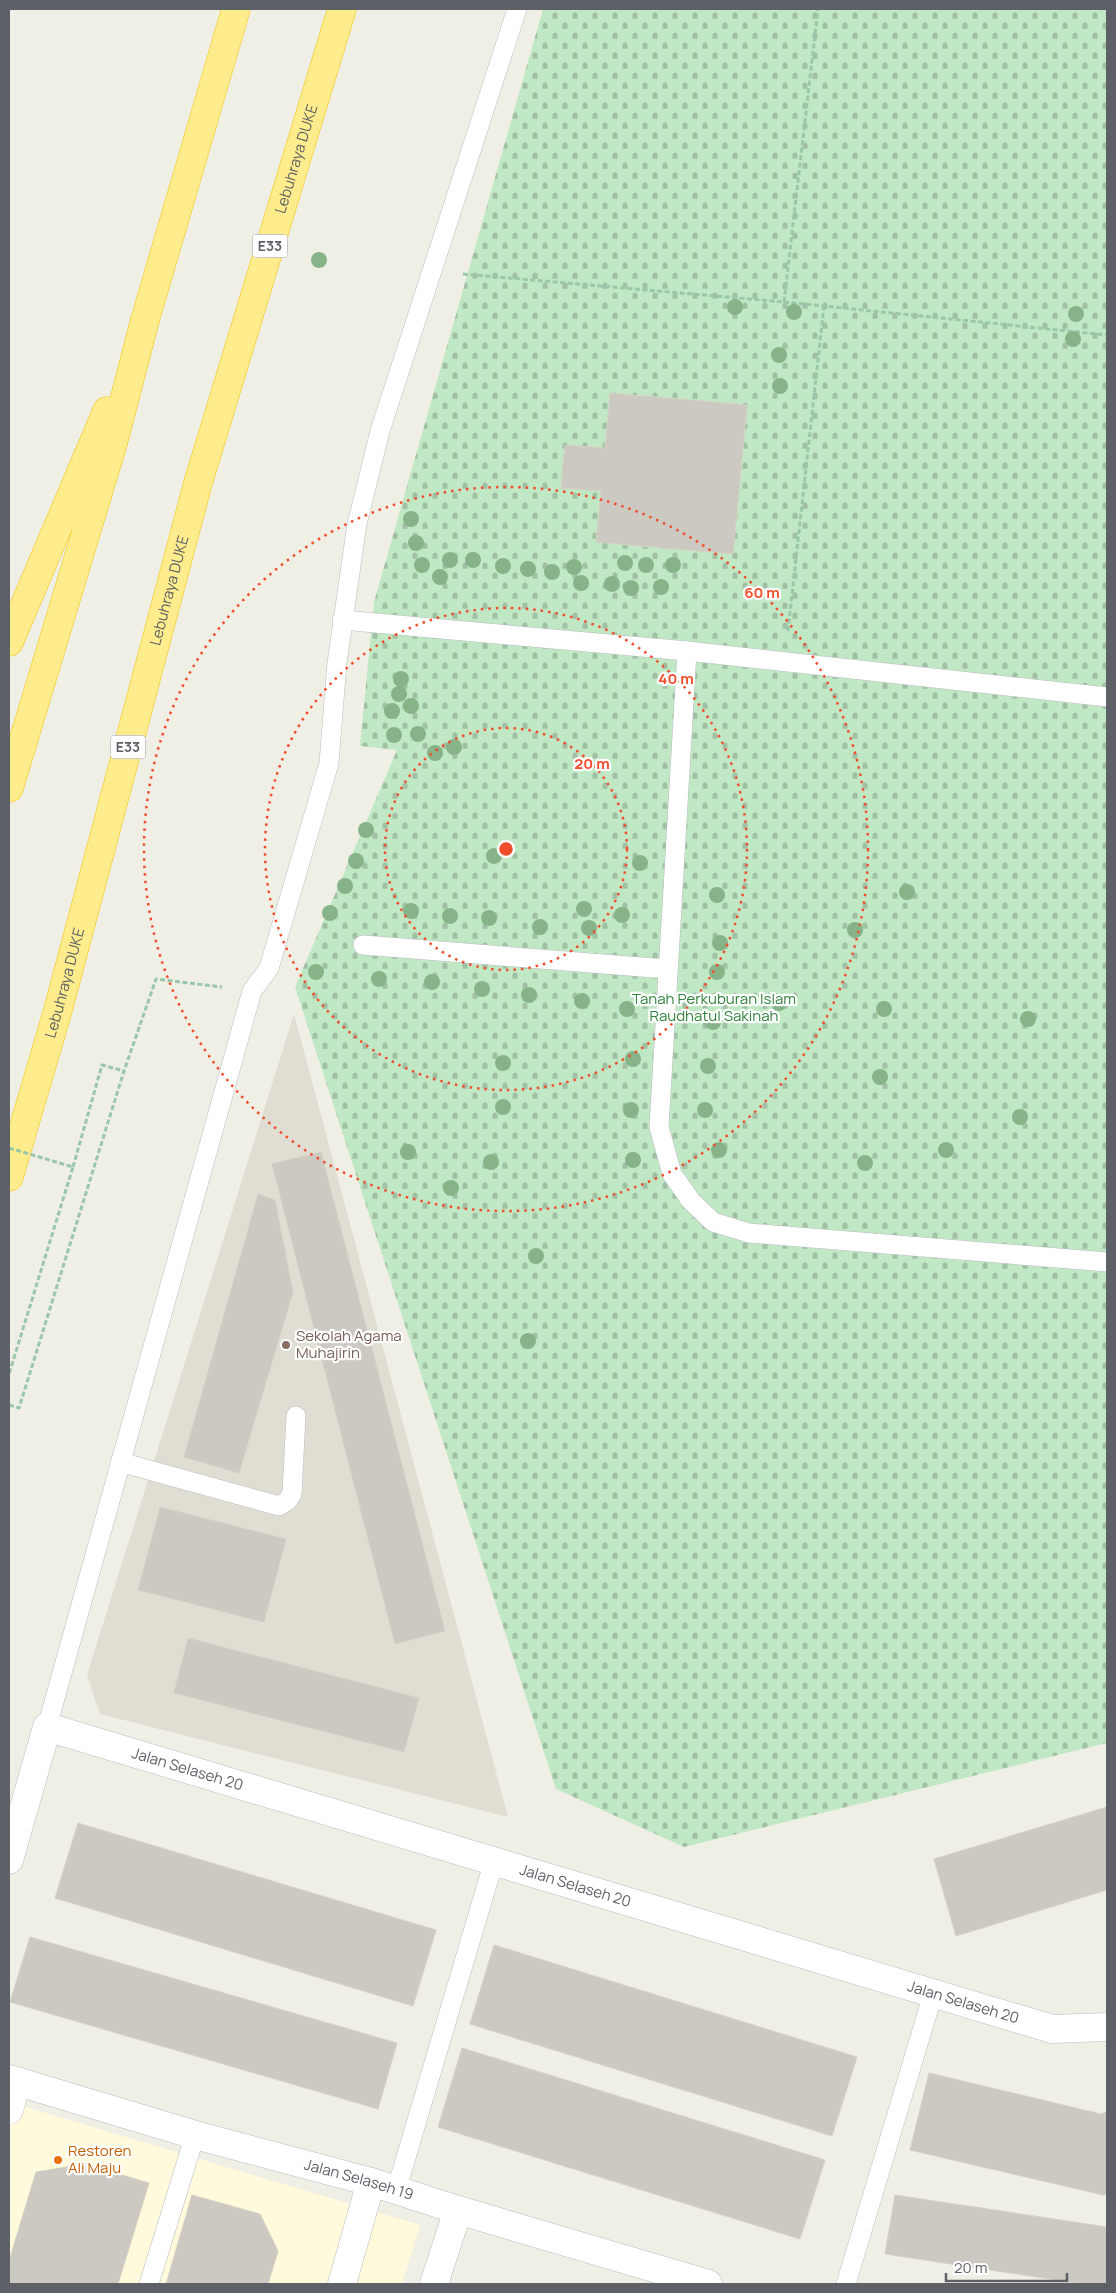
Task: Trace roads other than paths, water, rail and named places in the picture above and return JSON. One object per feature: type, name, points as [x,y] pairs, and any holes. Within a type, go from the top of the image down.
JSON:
[{"type":"highway","points":[[9,788],[113,443],[146,320],[236,9]]},
{"type":"highway","name":"Lebuhraya DUKE","points":[[9,1177],[60,1001],[198,483],[342,9]]},
{"type":"highway","points":[[9,642],[146,320]]},
{"type":"street","points":[[9,1860],[47,1727]]},
{"type":"street","name":"Jalan Selaseh 20","points":[[47,1727],[1052,2029],[1107,2027]]},
{"type":"street","points":[[9,2110],[13,2080]]},
{"type":"street","name":"Jalan Selaseh 19","points":[[13,2080],[195,2135],[371,2182],[458,2210],[708,2284]]},
{"type":"street","points":[[342,2284],[371,2182]]},
{"type":"street","points":[[434,2284],[458,2210]]},
{"type":"lane","points":[[47,1727],[252,991],[269,968],[329,763],[342,620],[356,524],[380,431],[517,9]]},
{"type":"lane","points":[[342,620],[687,651],[1107,697]]},
{"type":"lane","points":[[687,651],[659,1127],[672,1174],[691,1201],[713,1222],[749,1233],[1107,1262]]},
{"type":"lane","points":[[363,945],[667,969]]},
{"type":"lane","points":[[120,1462],[279,1506],[287,1501],[292,1494],[296,1416]]},
{"type":"lane","points":[[396,2191],[494,1861]]},
{"type":"lane","points":[[846,2284],[934,1994]]},
{"type":"lane","points":[[149,2284],[195,2135]]},
{"type":"place","name":"Sekolah Agama Muhajirin","points":[[286,1345]]},
{"type":"place","name":"Restoren Ali Maju","points":[[58,2160]]},
{"type":"park label","name":"Tanah Perkuburan Islam Raudhatul Sakinah","points":[[714,1008]]}]
